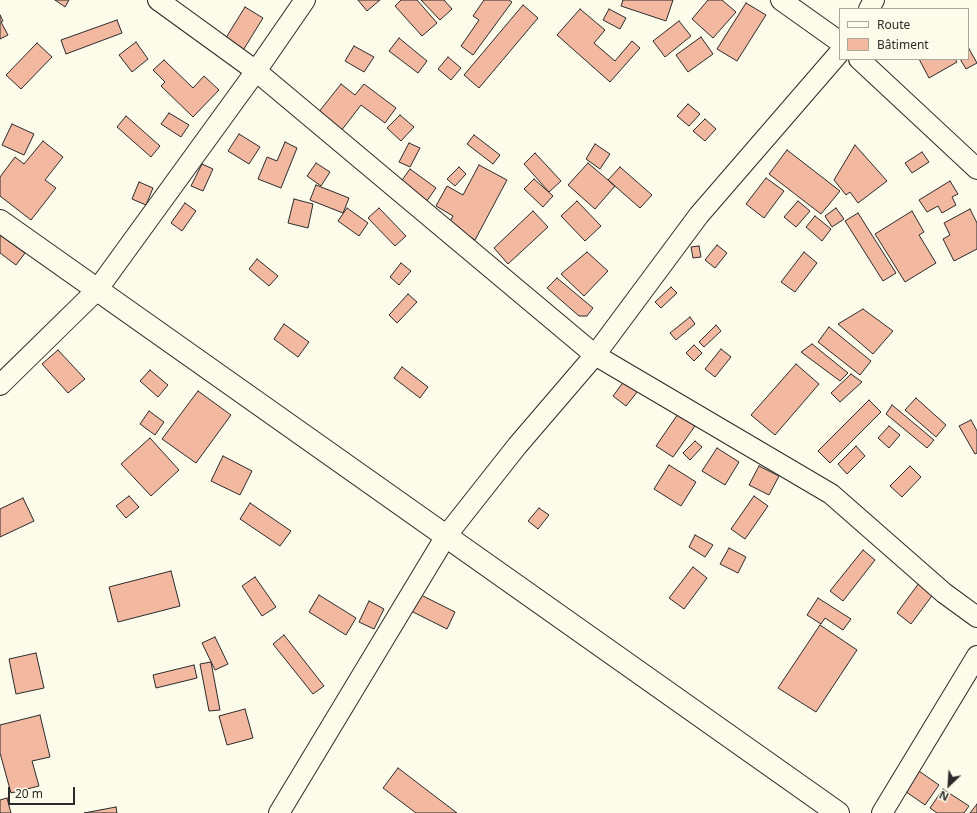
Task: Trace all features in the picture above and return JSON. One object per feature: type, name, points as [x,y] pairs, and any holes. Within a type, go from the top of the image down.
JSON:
[{"type":"main road","points":[[0,221],[838,813]]},
{"type":"street","points":[[158,0],[256,71],[595,355],[831,494],[944,593],[977,616]]},
{"type":"street","points":[[0,385],[97,290],[306,0]]},
{"type":"street","points":[[781,0],[839,41]]},
{"type":"street","points":[[279,813],[446,536],[517,446],[595,355],[699,215],[839,53]]},
{"type":"street","points":[[860,60],[970,158],[977,169]]},
{"type":"street","points":[[882,813],[977,656]]},
{"type":"building","points":[[55,0],[69,0],[65,7]]},
{"type":"building","points":[[358,0],[380,0],[367,11]]},
{"type":"building","points":[[401,0],[417,0],[437,23],[422,36],[395,6]]},
{"type":"building","points":[[421,0],[444,0],[452,9],[440,20]]},
{"type":"building","points":[[484,0],[509,0],[512,2],[473,55],[461,46],[479,20],[473,16]]},
{"type":"building","points":[[623,0],[673,0],[666,21],[621,6]]},
{"type":"building","points":[[708,0],[722,0],[736,12],[713,38],[692,19]]},
{"type":"building","points":[[746,3],[766,15],[737,61],[717,49]]},
{"type":"building","points":[[523,5],[538,18],[479,88],[464,75]]},
{"type":"building","points":[[245,7],[263,18],[242,52],[224,41]]},
{"type":"building","points":[[580,9],[605,30],[594,43],[615,61],[632,41],[640,48],[610,82],[557,35]]},
{"type":"building","points":[[609,9],[626,18],[620,29],[603,20]]},
{"type":"building","points":[[0,15],[3,21],[1,22],[8,35],[0,39]]},
{"type":"building","points":[[117,20],[122,33],[66,54],[61,40]]},
{"type":"building","points":[[679,21],[691,36],[665,57],[653,41]]},
{"type":"building","points":[[701,37],[713,54],[688,72],[676,55]]},
{"type":"building","points":[[399,38],[427,61],[418,73],[389,51]]},
{"type":"building","points":[[136,42],[148,59],[132,72],[119,55]]},
{"type":"building","points":[[37,43],[52,57],[21,89],[6,75]]},
{"type":"building","points":[[354,46],[374,57],[364,72],[345,61]]},
{"type":"building","points":[[969,49],[977,63],[966,69],[961,60],[969,60]]},
{"type":"building","points":[[448,57],[461,68],[451,80],[438,69]]},
{"type":"building","points":[[164,60],[193,88],[204,76],[219,90],[193,117],[161,86],[165,82],[153,70]]},
{"type":"building","points":[[920,60],[956,60],[957,62],[929,78]]},
{"type":"building","points":[[341,84],[355,95],[364,84],[396,108],[385,123],[361,105],[341,131],[318,113]]},
{"type":"building","points":[[688,104],[700,114],[689,126],[677,116]]},
{"type":"building","points":[[169,113],[189,125],[181,137],[161,124]]},
{"type":"building","points":[[400,115],[414,127],[401,141],[387,128]]},
{"type":"building","points":[[126,116],[160,146],[151,157],[117,127]]},
{"type":"building","points":[[705,119],[716,129],[705,141],[693,131]]},
{"type":"building","points":[[12,124],[34,134],[24,155],[2,145]]},
{"type":"building","points":[[239,134],[260,147],[249,164],[228,151]]},
{"type":"building","points":[[474,135],[500,155],[493,164],[467,144]]},
{"type":"building","points":[[43,141],[63,157],[45,180],[56,188],[31,220],[0,196],[0,177],[15,157],[24,164]]},
{"type":"building","points":[[285,142],[297,148],[281,188],[258,179],[267,157],[277,161]]},
{"type":"building","points":[[409,143],[420,148],[410,167],[399,162]]},
{"type":"building","points":[[595,144],[610,154],[600,169],[586,159]]},
{"type":"building","points":[[855,145],[887,181],[858,203],[850,192],[846,195],[834,180]]},
{"type":"building","points":[[787,150],[840,191],[821,214],[769,174]]},
{"type":"building","points":[[922,152],[929,162],[912,173],[905,163]]},
{"type":"building","points":[[535,153],[561,181],[549,192],[524,164]]},
{"type":"building","points":[[316,163],[330,172],[321,186],[307,176]]},
{"type":"building","points":[[588,163],[615,186],[595,209],[568,185]]},
{"type":"building","points":[[202,164],[213,169],[203,191],[191,186]]},
{"type":"building","points":[[479,165],[507,180],[475,240],[448,225],[453,216],[436,206],[447,186],[463,195]]},
{"type":"building","points":[[459,167],[466,174],[455,186],[447,179]]},
{"type":"building","points":[[620,167],[652,195],[640,208],[608,180]]},
{"type":"building","points":[[410,169],[436,188],[426,202],[400,183]]},
{"type":"building","points":[[766,178],[784,191],[764,218],[746,204]]},
{"type":"building","points":[[534,179],[553,196],[543,207],[524,189]]},
{"type":"building","points":[[950,181],[958,194],[952,197],[956,205],[942,213],[938,206],[927,212],[919,200]]},
{"type":"building","points":[[139,182],[153,188],[146,205],[132,199]]},
{"type":"building","points":[[316,185],[349,198],[343,213],[310,200]]},
{"type":"building","points":[[294,199],[313,204],[308,228],[288,223]]},
{"type":"building","points":[[577,201],[601,226],[585,241],[561,216]]},
{"type":"building","points":[[798,201],[810,211],[796,227],[784,217]]},
{"type":"building","points":[[185,203],[196,211],[182,231],[171,223]]},
{"type":"building","points":[[347,208],[368,223],[359,236],[338,221]]},
{"type":"building","points":[[379,208],[406,236],[395,246],[368,218]]},
{"type":"building","points":[[836,208],[844,219],[832,227],[825,216]]},
{"type":"building","points":[[970,209],[977,223],[977,249],[954,261],[943,239],[950,235],[944,223]]},
{"type":"building","points":[[533,211],[548,227],[508,264],[494,248]]},
{"type":"building","points":[[912,211],[924,232],[919,235],[936,263],[905,282],[875,234]]},
{"type":"building","points":[[858,213],[896,273],[883,281],[845,221]]},
{"type":"building","points":[[815,216],[831,229],[822,241],[806,227]]},
{"type":"building","points":[[0,235],[25,253],[16,265],[0,253]]},
{"type":"building","points":[[717,245],[727,253],[715,268],[705,260]]},
{"type":"building","points":[[699,246],[701,257],[693,258],[691,247]]},
{"type":"building","points":[[587,252],[608,271],[584,296],[561,274]]},
{"type":"building","points":[[804,252],[817,263],[795,292],[781,282]]},
{"type":"building","points":[[257,259],[278,276],[269,286],[249,269]]},
{"type":"building","points":[[401,263],[411,271],[399,285],[390,277]]},
{"type":"building","points":[[557,278],[593,308],[587,316],[579,316],[547,288]]},
{"type":"building","points":[[671,287],[677,293],[661,308],[655,302]]},
{"type":"building","points":[[408,294],[417,302],[397,323],[389,315]]},
{"type":"building","points":[[863,309],[893,331],[873,354],[838,324]]},
{"type":"building","points":[[690,317],[695,324],[676,340],[670,333]]},
{"type":"building","points":[[284,324],[309,342],[298,357],[274,339]]},
{"type":"building","points":[[716,325],[721,331],[704,347],[699,342]]},
{"type":"building","points":[[829,327],[871,361],[860,375],[818,342]]},
{"type":"building","points":[[812,344],[848,373],[840,381],[801,352]]},
{"type":"building","points":[[694,345],[702,353],[694,361],[686,353]]},
{"type":"building","points":[[721,349],[731,357],[715,377],[705,369]]},
{"type":"building","points":[[58,350],[85,379],[68,393],[42,364]]},
{"type":"building","points":[[796,364],[819,384],[775,435],[751,415]]},
{"type":"building","points":[[402,367],[428,387],[420,398],[394,378]]},
{"type":"building","points":[[150,370],[168,385],[158,397],[140,381]]},
{"type":"building","points":[[851,374],[862,382],[840,402],[831,393]]},
{"type":"building","points":[[628,376],[642,386],[626,406],[613,396]]},
{"type":"building","points":[[198,391],[231,415],[196,463],[162,439]]},
{"type":"building","points":[[916,398],[946,425],[936,437],[905,410]]},
{"type":"building","points":[[869,400],[881,412],[830,463],[818,451]]},
{"type":"building","points":[[892,405],[934,440],[927,448],[886,414]]},
{"type":"building","points":[[149,411],[164,422],[155,435],[140,424]]},
{"type":"building","points":[[678,414],[695,426],[673,457],[656,446]]},
{"type":"building","points":[[971,420],[977,431],[977,453],[975,454],[959,426]]},
{"type":"building","points":[[889,426],[900,435],[889,448],[878,438]]},
{"type":"building","points":[[150,438],[179,470],[151,496],[121,464]]},
{"type":"building","points":[[695,441],[702,447],[690,460],[683,453]]},
{"type":"building","points":[[856,446],[865,456],[847,474],[838,464]]},
{"type":"building","points":[[717,448],[739,462],[725,485],[702,471]]},
{"type":"building","points":[[223,456],[252,471],[240,495],[211,481]]},
{"type":"building","points":[[669,465],[696,482],[681,506],[654,489]]},
{"type":"building","points":[[759,466],[779,476],[769,495],[749,485]]},
{"type":"building","points":[[910,466],[921,477],[902,497],[890,486]]},
{"type":"building","points":[[129,496],[139,507],[126,518],[116,506]]},
{"type":"building","points":[[754,496],[768,506],[745,539],[731,529]]},
{"type":"building","points":[[23,498],[34,521],[0,537],[0,509]]},
{"type":"building","points":[[250,503],[291,531],[280,546],[240,519]]},
{"type":"building","points":[[539,508],[549,515],[538,529],[528,521]]},
{"type":"building","points":[[695,535],[713,545],[705,557],[689,547]]},
{"type":"building","points":[[729,548],[746,557],[738,573],[720,564]]},
{"type":"building","points":[[863,550],[875,560],[843,601],[830,591]]},
{"type":"building","points":[[693,567],[707,578],[684,609],[669,598]]},
{"type":"building","points":[[171,571],[180,606],[118,622],[109,587]]},
{"type":"building","points":[[255,577],[276,607],[262,616],[242,586]]},
{"type":"building","points":[[919,583],[934,593],[911,624],[897,613]]},
{"type":"building","points":[[419,594],[455,612],[447,629],[411,611]]},
{"type":"building","points":[[319,595],[356,618],[346,635],[309,612]]},
{"type":"building","points":[[818,598],[851,619],[843,630],[825,618],[821,624],[807,615]]},
{"type":"building","points":[[369,601],[384,609],[374,629],[359,622]]},
{"type":"building","points":[[820,625],[857,650],[816,712],[778,688]]},
{"type":"building","points":[[284,635],[324,686],[313,694],[273,644]]},
{"type":"building","points":[[215,637],[228,664],[215,670],[202,643]]},
{"type":"building","points":[[36,653],[44,688],[16,694],[9,659]]},
{"type":"building","points":[[211,662],[220,710],[209,711],[200,664]]},
{"type":"building","points":[[194,665],[197,678],[156,688],[153,675]]},
{"type":"building","points":[[245,709],[253,738],[227,745],[219,716]]},
{"type":"building","points":[[40,715],[50,757],[32,761],[39,786],[11,793],[0,753],[0,725]]},
{"type":"building","points":[[398,768],[457,813],[416,813],[383,788]]},
{"type":"building","points":[[916,769],[939,785],[925,805],[902,789]]},
{"type":"building","points":[[943,789],[969,806],[964,813],[937,813],[930,808]]},
{"type":"building","points":[[7,798],[11,813],[0,813],[0,800]]},
{"type":"building","points":[[977,804],[977,813],[970,813]]},
{"type":"building","points":[[116,807],[117,813],[84,813]]}]
